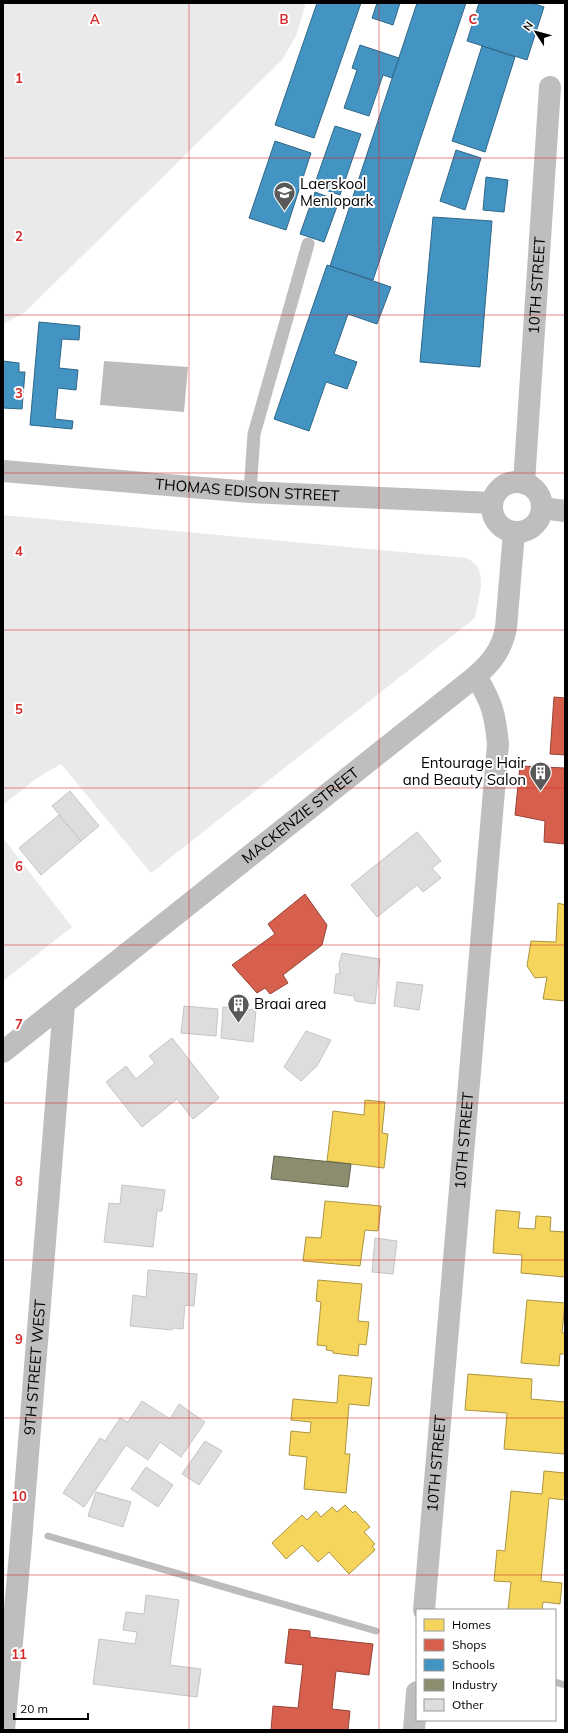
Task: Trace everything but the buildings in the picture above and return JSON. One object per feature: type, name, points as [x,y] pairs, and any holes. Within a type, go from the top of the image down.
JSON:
[{"type":"street","name":"10TH STREET","points":[[524,483],[550,87]]},
{"type":"street","name":"THOMAS EDISON STREET","points":[[3,471],[250,492],[492,503]]},
{"type":"street","points":[[516,482],[532,486],[541,500],[542,508],[540,516],[533,526],[522,531],[514,532],[506,529],[495,518],[492,510],[492,503],[498,491],[508,483],[516,482]]},
{"type":"street","points":[[542,508],[565,511]]},
{"type":"street","name":"MACKENZIE STREET","points":[[3,1052],[64,1005],[491,663],[504,640],[508,611],[514,532]]},
{"type":"street","name":"10TH STREET","points":[[424,1609],[498,744],[494,714],[488,697],[476,676]]},
{"type":"street","name":"9TH STREET WEST","points":[[4,1730],[20,1554],[64,1005]]},
{"type":"street","points":[[414,1730],[416,1705]]},
{"type":"lane","points":[[250,492],[254,434],[308,244]]},
{"type":"shaded area","points":[[3,3],[306,3],[296,36],[282,60],[24,313],[3,324]]},
{"type":"shaded area","points":[[104,361],[188,367],[184,412],[100,405]]},
{"type":"shaded area","points":[[3,515],[466,558],[474,563],[481,576],[480,592],[475,618],[151,873],[61,764],[37,778],[3,805]]},
{"type":"shaded area","points":[[3,838],[72,927],[3,981]]},
{"type":"waterway","points":[[48,1536],[376,1631]]},
{"type":"waterway","points":[[556,1682],[565,1685]]},
{"type":"place","name":"Laerskool Menlopark","points":[[284,212]]},
{"type":"place","name":"Entourage Hair and Beauty Salon","points":[[541,792]]},
{"type":"place","name":"Braai area","points":[[238,1024]]}]
